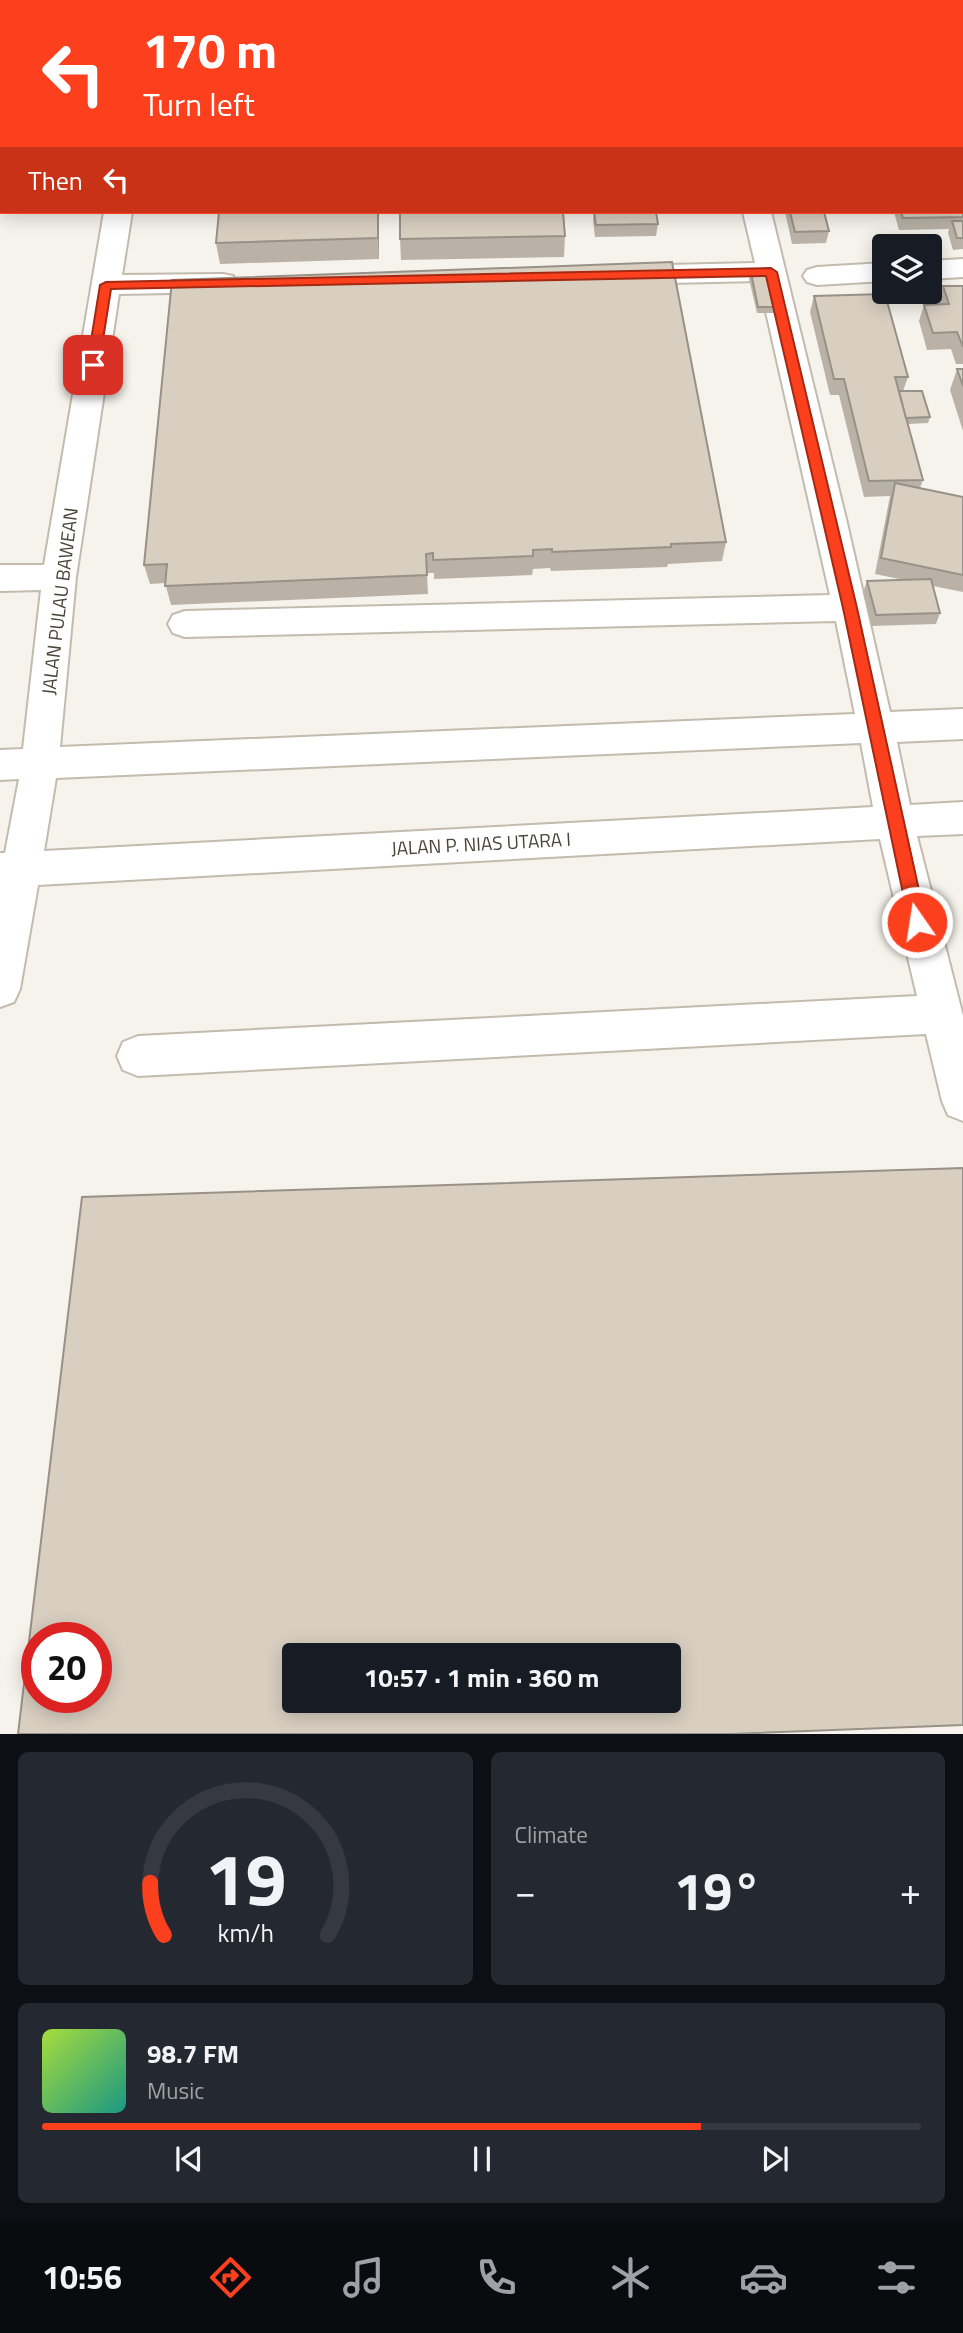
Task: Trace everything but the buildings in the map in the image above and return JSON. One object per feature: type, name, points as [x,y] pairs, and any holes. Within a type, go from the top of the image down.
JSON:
[{"type":"street","name":"JALAN PULAU BAWEAN","points":[[0,989],[11,870],[40,764],[59,577],[118,214]]},
{"type":"street","points":[[757,214],[850,608],[923,947],[963,1101]]},
{"type":"street","points":[[942,269],[963,268]]},
{"type":"street","points":[[591,275],[771,272]]},
{"type":"street","points":[[817,276],[872,273]]},
{"type":"street","points":[[106,285],[245,282]]},
{"type":"street","points":[[0,578],[59,577]]},
{"type":"street","points":[[186,624],[850,608]]},
{"type":"street","points":[[0,765],[963,724]]},
{"type":"street","name":"JALAN P. NIAS UTARA I","points":[[11,870],[963,818]]},
{"type":"street","points":[[138,1056],[942,1014]]},
{"type":"route","points":[[93,365],[106,285],[771,272],[850,608],[917,922]]}]
